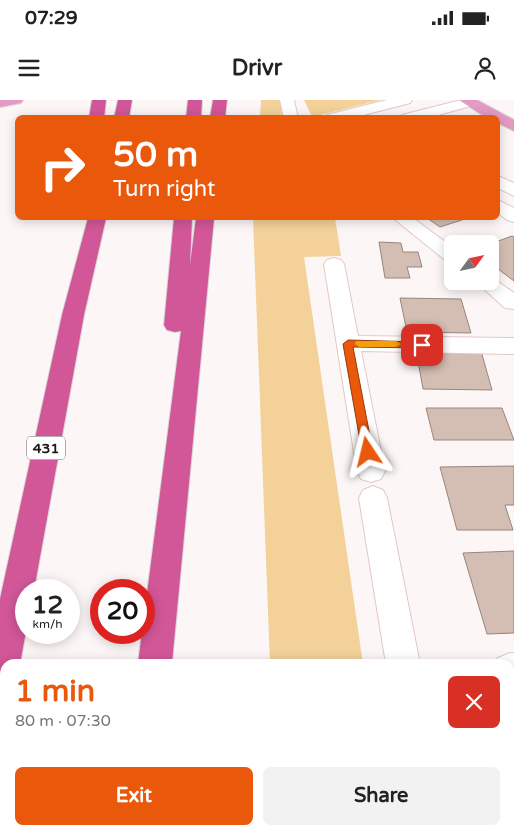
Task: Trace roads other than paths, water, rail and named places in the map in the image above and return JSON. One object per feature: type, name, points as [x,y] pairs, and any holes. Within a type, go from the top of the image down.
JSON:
[{"type":"highway","points":[[96,115],[99,100]]},
{"type":"highway","points":[[122,115],[125,100]]},
{"type":"highway","points":[[193,115],[194,100]]},
{"type":"highway","points":[[218,115],[220,100]]},
{"type":"highway","points":[[0,657],[78,220]]},
{"type":"highway","name":"431","points":[[4,659],[73,315],[97,220]]},
{"type":"highway","points":[[154,659],[183,220]]},
{"type":"highway","points":[[154,659],[205,220]]},
{"type":"main road","points":[[0,103],[16,100]]},
{"type":"main road","points":[[489,100],[514,113]]},
{"type":"main road","points":[[468,101],[494,115]]},
{"type":"main road","points":[[500,118],[514,126]]},
{"type":"street","points":[[287,100],[290,115]]},
{"type":"street","points":[[344,115],[404,100]]},
{"type":"street","points":[[418,115],[468,101]]},
{"type":"street","points":[[500,181],[514,191]]},
{"type":"street","points":[[500,206],[514,216]]},
{"type":"street","points":[[405,220],[444,250]]},
{"type":"street","points":[[334,264],[402,659]]},
{"type":"street","points":[[497,290],[514,303],[509,310],[514,324]]},
{"type":"street","points":[[348,344],[514,346]]}]
